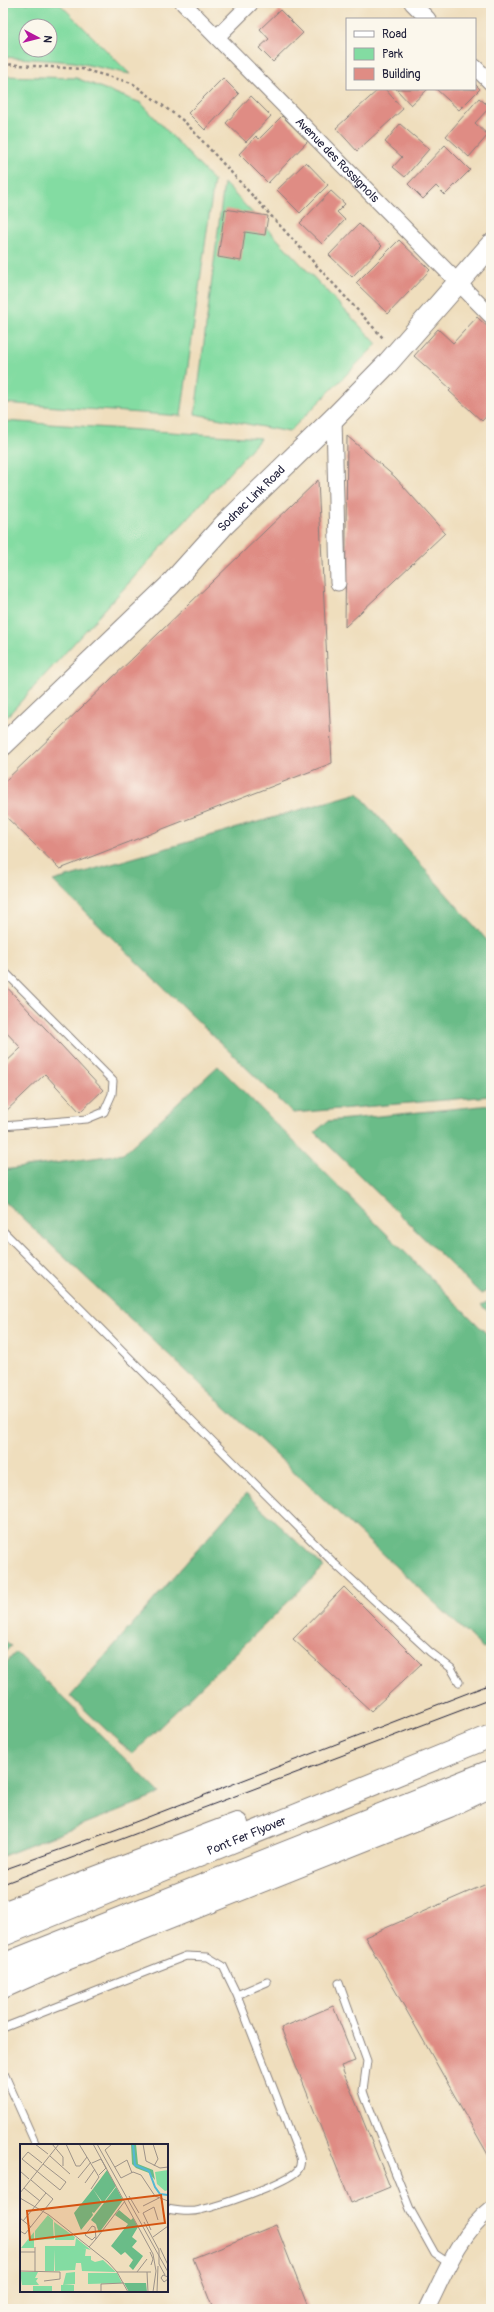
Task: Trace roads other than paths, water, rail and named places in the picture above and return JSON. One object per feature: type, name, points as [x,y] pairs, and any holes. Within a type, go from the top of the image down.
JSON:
[{"type":"highway","points":[[3,1913],[338,1785],[447,1739],[491,1724]]},
{"type":"highway","name":"Pont Fer Flyover","points":[[3,1935],[491,1736]]},
{"type":"highway","points":[[3,1965],[491,1771]]},
{"type":"highway","points":[[3,1987],[61,1961],[448,1806],[491,1786]]},
{"type":"main road","name":"Sodnac Link Road","points":[[3,745],[169,586],[224,525],[334,418],[396,352],[491,245]]},
{"type":"street","name":"Avenue des Rossignols","points":[[183,3],[491,316]]},
{"type":"street","points":[[217,37],[251,3]]},
{"type":"street","points":[[412,3],[427,18]]},
{"type":"street","points":[[476,68],[491,83]]},
{"type":"street","points":[[334,418],[338,583]]},
{"type":"street","points":[[427,2309],[460,2245],[484,2215],[491,2209]]},
{"type":"lane","points":[[3,970],[113,1081],[112,1094],[104,1112],[87,1119],[3,1126]]},
{"type":"lane","points":[[3,1231],[335,1564],[424,1647],[451,1668],[459,1682]]},
{"type":"lane","points":[[3,2028],[186,1956],[208,1957],[223,1966],[237,1995],[300,2157],[301,2166],[296,2172],[276,2183],[200,2210],[182,2211],[168,2209]]},
{"type":"lane","points":[[237,1995],[267,1982]]},
{"type":"lane","points":[[339,1983],[366,2061],[363,2091],[365,2097],[410,2209],[435,2254],[450,2264]]},
{"type":"lane","points":[[3,2071],[36,2144]]},
{"type":"tram line","points":[[3,1870],[112,1831],[491,1684]]},
{"type":"tram line","points":[[3,1884],[491,1699]]}]
